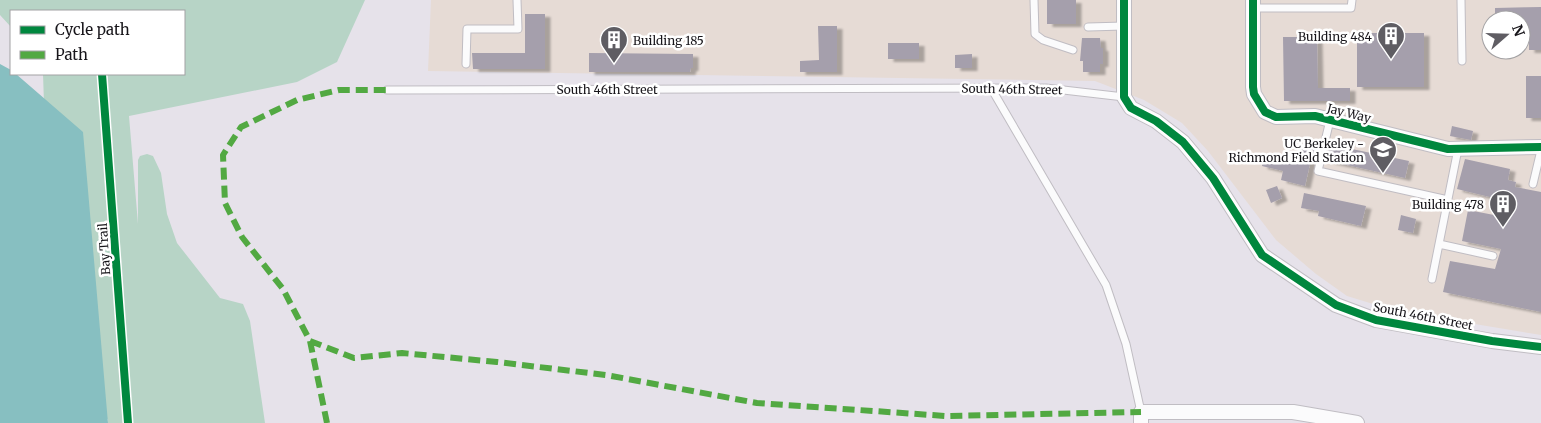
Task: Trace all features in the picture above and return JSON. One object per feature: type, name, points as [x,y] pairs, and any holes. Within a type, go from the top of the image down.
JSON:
[{"type":"street","points":[[1124,0],[1124,96]]},
{"type":"street","name":"Jay Way","points":[[1253,4],[1253,86],[1259,104],[1265,112],[1276,117],[1315,116],[1448,149],[1541,148]]},
{"type":"street","name":"South 46th Street","points":[[1124,96],[1131,108],[1156,121],[1183,142],[1213,178],[1262,256],[1336,305],[1376,320],[1492,341],[1541,347]]},
{"type":"street","points":[[1141,418],[1292,412],[1357,423]]},
{"type":"lane","points":[[466,64],[467,30],[518,29],[517,0]]},
{"type":"lane","points":[[1034,0],[1035,34],[1043,40],[1073,50]]},
{"type":"lane","points":[[1253,4],[1352,8],[1352,0]]},
{"type":"lane","points":[[1461,0],[1462,61]]},
{"type":"lane","points":[[1088,27],[1124,26]]},
{"type":"lane","points":[[991,88],[1106,285],[1126,344],[1141,418]]},
{"type":"lane","name":"South 46th Street","points":[[387,90],[1046,88],[1124,96]]},
{"type":"lane","points":[[1330,120],[1318,171],[1448,200]]},
{"type":"lane","points":[[1533,184],[1541,148]]},
{"type":"lane","points":[[1432,279],[1458,149]]},
{"type":"lane","points":[[1439,244],[1493,256]]},
{"type":"shaded area","name":"UC Berkeley - Richmond Field Station","points":[[431,0],[1541,0],[1541,335],[1396,311],[1347,296],[1316,274],[1276,240],[1208,151],[1182,123],[1144,100],[1095,81],[428,71]]},
{"type":"green space","points":[[0,0],[365,0],[337,62],[297,82],[129,116],[138,224],[138,160],[140,156],[147,154],[153,156],[161,173],[167,214],[177,243],[220,298],[243,304],[250,321],[265,423],[108,423],[108,419],[55,423],[43,75],[185,75],[185,10],[10,10],[10,26],[0,15]]},
{"type":"water","points":[[0,64],[10,69],[10,75],[17,75],[83,132],[108,423],[0,423]]},
{"type":"building","points":[[1047,0],[1076,0],[1076,24],[1047,24]]},
{"type":"building","points":[[1541,7],[1541,50],[1531,50],[1531,10],[1495,10],[1495,8]]},
{"type":"building","points":[[525,14],[545,14],[545,69],[473,69],[472,53],[525,53]]},
{"type":"building","points":[[818,26],[837,26],[837,72],[800,72],[800,61],[819,60]]},
{"type":"building","name":"Building 484","points":[[1357,33],[1424,33],[1424,87],[1357,87]]},
{"type":"building","points":[[1283,37],[1317,37],[1318,88],[1350,88],[1350,101],[1284,101]]},
{"type":"building","points":[[1082,38],[1100,38],[1101,48],[1103,48],[1103,64],[1100,64],[1100,72],[1083,72],[1083,61],[1080,61]]},
{"type":"building","points":[[888,43],[919,43],[919,59],[888,59]]},
{"type":"building","points":[[589,53],[693,54],[693,68],[691,68],[690,72],[589,72]]},
{"type":"building","points":[[972,54],[972,68],[955,68],[955,55]]},
{"type":"building","points":[[1526,76],[1541,76],[1541,118],[1526,118]]},
{"type":"building","points":[[1452,126],[1473,131],[1471,140],[1450,136]]},
{"type":"building","points":[[1303,143],[1318,146],[1316,156],[1312,155],[1305,186],[1281,180],[1283,171],[1262,166],[1264,154],[1299,163]]},
{"type":"building","points":[[1333,145],[1409,161],[1405,178],[1329,161],[1330,159],[1327,158],[1329,148],[1332,149]]},
{"type":"building","name":"Building 478","points":[[1465,159],[1510,169],[1508,180],[1516,182],[1515,187],[1541,192],[1541,312],[1443,292],[1450,261],[1495,269],[1501,249],[1462,241],[1468,210],[1494,215],[1498,199],[1457,189]]},
{"type":"building","points":[[1277,186],[1282,198],[1271,203],[1266,190]]},
{"type":"building","points":[[1304,193],[1366,206],[1361,226],[1318,216],[1319,211],[1301,208]]},
{"type":"building","points":[[1401,215],[1416,219],[1413,233],[1398,230]]},
{"type":"marked path","points":[[327,423],[310,341],[283,289],[242,237],[225,203],[223,155],[241,127],[297,100],[339,90],[387,90]]},
{"type":"marked path","points":[[310,341],[354,358],[402,353],[497,362],[606,375],[757,403],[946,416],[1141,412]]},
{"type":"cycle path","points":[[1124,0],[1124,97],[1131,108],[1156,121],[1183,142],[1213,178],[1262,255],[1336,305],[1376,320],[1492,341],[1541,347]]},
{"type":"cycle path","points":[[1253,0],[1253,87],[1254,94],[1265,112],[1276,117],[1315,116],[1448,149],[1541,147]]},
{"type":"cycle path","name":"Bay Trail","points":[[102,75],[128,423]]},
{"type":"place","name":"Building 484","points":[[1391,60]]},
{"type":"place","name":"Building 185","points":[[614,64]]},
{"type":"place","name":"UC Berkeley - Richmond Field Station","points":[[1383,174]]},
{"type":"place","name":"Building 478","points":[[1503,228]]}]
